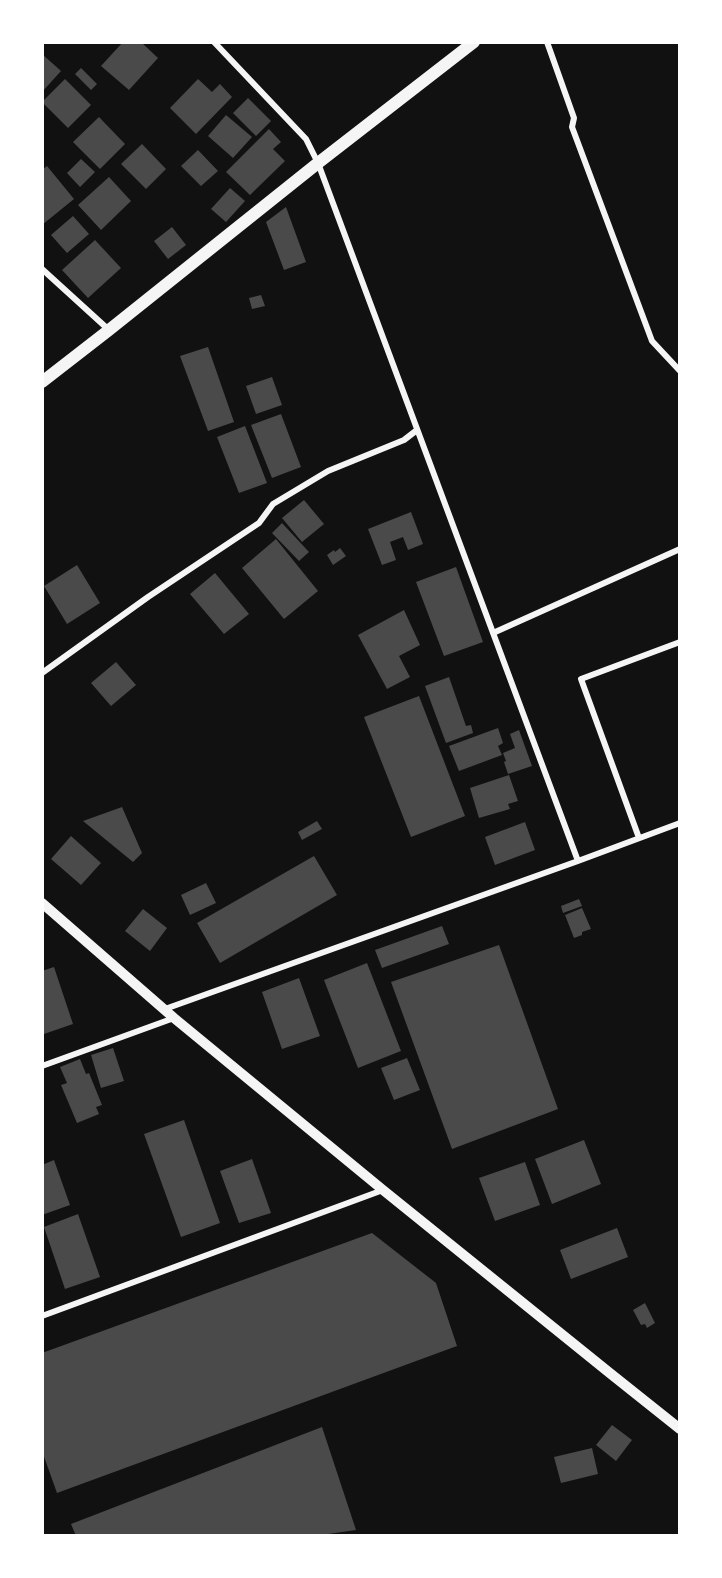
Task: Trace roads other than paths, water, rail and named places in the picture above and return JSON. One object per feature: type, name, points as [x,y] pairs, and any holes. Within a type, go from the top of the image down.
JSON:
[{"type":"main road","points":[[42,382],[474,42]]},
{"type":"street","points":[[214,42],[306,139],[318,163],[578,861]]},
{"type":"street","points":[[547,42],[574,118],[572,127],[652,341],[680,371]]},
{"type":"street","points":[[42,269],[109,330]]},
{"type":"street","points":[[42,673],[148,597],[259,523],[273,504],[328,471],[404,440],[417,430]]},
{"type":"street","points":[[493,633],[680,549]]},
{"type":"street","points":[[639,838],[581,679],[680,642]]},
{"type":"street","points":[[165,1008],[680,823]]},
{"type":"street","points":[[42,903],[174,1017],[383,1190],[680,1429]]},
{"type":"street","points":[[42,1066],[174,1017]]},
{"type":"street","points":[[42,1316],[383,1190]]}]
